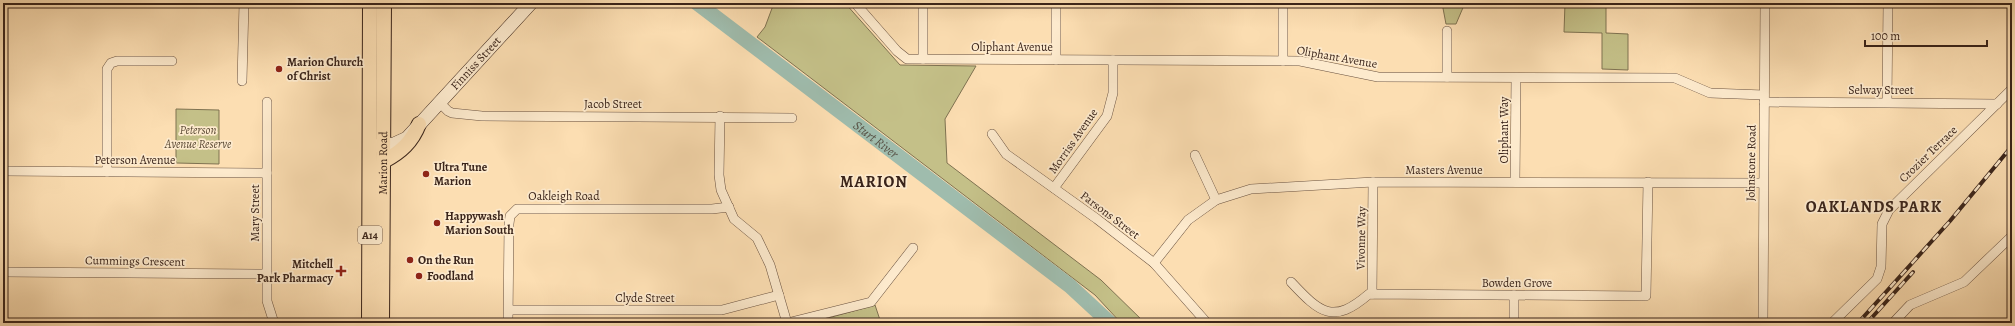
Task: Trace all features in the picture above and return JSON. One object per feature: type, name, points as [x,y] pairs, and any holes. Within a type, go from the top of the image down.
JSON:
[{"type":"main road","name":"Marion Road","points":[[369,323],[384,3]]},
{"type":"main road","name":"Marion Road","points":[[369,5],[377,141],[384,161],[382,323]]},
{"type":"main road","points":[[384,161],[408,145],[419,124]]},
{"type":"street","points":[[242,81],[244,3]]},
{"type":"street","name":"Finniss Street","points":[[377,141],[394,144],[407,138],[531,3]]},
{"type":"street","name":"Oliphant Avenue","points":[[855,3],[897,52],[907,59],[1300,61],[1378,77],[1675,78],[1710,93],[1764,98]]},
{"type":"street","points":[[923,3],[923,59]]},
{"type":"street","points":[[1056,3],[1056,60]]},
{"type":"street","points":[[1283,3],[1283,61]]},
{"type":"street","name":"Johnstone Road","points":[[1763,323],[1765,3]]},
{"type":"street","points":[[1887,102],[1888,3]]},
{"type":"street","points":[[1446,31],[1447,77]]},
{"type":"street","name":"Morriss Avenue","points":[[1054,188],[1106,116],[1112,93],[1113,60]]},
{"type":"street","points":[[107,172],[107,69],[111,63],[117,61],[172,61]]},
{"type":"street","name":"Oliphant Way","points":[[1515,182],[1516,78]]},
{"type":"street","points":[[3,80],[3,148]]},
{"type":"street","name":"Crozier Terrace","points":[[1832,323],[1877,279],[1881,267],[1882,224],[1889,210],[2012,89]]},
{"type":"street","name":"Selway Street","points":[[1764,98],[1997,104]]},
{"type":"street","name":"Mary Street","points":[[267,102],[266,274],[267,301],[274,323]]},
{"type":"street","name":"Jacob Street","points":[[439,102],[448,111],[467,115],[720,116],[792,118]]},
{"type":"street","points":[[720,116],[719,175],[721,190],[734,219],[757,238],[770,265],[787,323],[871,302],[913,248]]},
{"type":"street","name":"Parsons Street","points":[[992,134],[1006,154],[1154,263],[1207,323]]},
{"type":"street","points":[[1196,154],[1216,200]]},
{"type":"street","name":"Peterson Avenue","points":[[3,171],[267,173]]},
{"type":"street","name":"Masters Avenue","points":[[1154,263],[1188,220],[1216,200],[1250,189],[1373,182],[1763,183]]},
{"type":"street","name":"Vivonne Way","points":[[1372,294],[1373,182]]},
{"type":"street","name":"Bowden Grove","points":[[1372,294],[1646,296],[1648,182]]},
{"type":"street","name":"Oakleigh Road","points":[[508,323],[509,224],[510,216],[517,208],[712,209],[729,207]]},
{"type":"street","points":[[1893,323],[1910,305],[1964,282],[2012,236]]},
{"type":"street","name":"Cummings Crescent","points":[[3,272],[266,274]]},
{"type":"street","points":[[1291,282],[1310,302],[1328,311],[1340,312],[1350,309],[1369,294],[1372,294]]},
{"type":"street","name":"Clyde Street","points":[[508,310],[722,310],[780,295]]},
{"type":"street","points":[[1514,295],[1514,323]]},
{"type":"green space","points":[[774,3],[845,3],[900,65],[976,66],[945,119],[947,163],[1101,280],[1145,323],[1121,323],[1095,295],[757,37],[765,27]]},
{"type":"green space","points":[[1442,3],[1465,3],[1456,24],[1446,24]]},
{"type":"green space","points":[[1565,3],[1606,3],[1606,33],[1628,34],[1628,70],[1602,69],[1602,33],[1564,32]]},
{"type":"green space","name":"Peterson Avenue Reserve","points":[[176,109],[219,110],[219,164],[176,163]]},
{"type":"green space","points":[[875,305],[881,323],[810,323]]},
{"type":"waterway","name":"Sturt River","points":[[697,3],[1070,286],[1110,323]]},
{"type":"railway","points":[[1858,323],[1950,221],[2012,146]]},
{"type":"railway","points":[[1867,323],[1913,272]]},
{"type":"place","name":"Marion Church of Christ","points":[[279,69]]},
{"type":"place","name":"Ultra Tune Marion","points":[[426,174]]},
{"type":"place","name":"Happywash Marion South","points":[[437,223]]},
{"type":"place","name":"On the Run","points":[[410,260]]},
{"type":"place","name":"Mitchell Park Pharmacy","points":[[341,271]]},
{"type":"place","name":"Foodland","points":[[419,276]]},
{"type":"district","name":"MARION","points":[[874,182]]},
{"type":"district","name":"OAKLANDS PARK","points":[[1874,207]]}]
